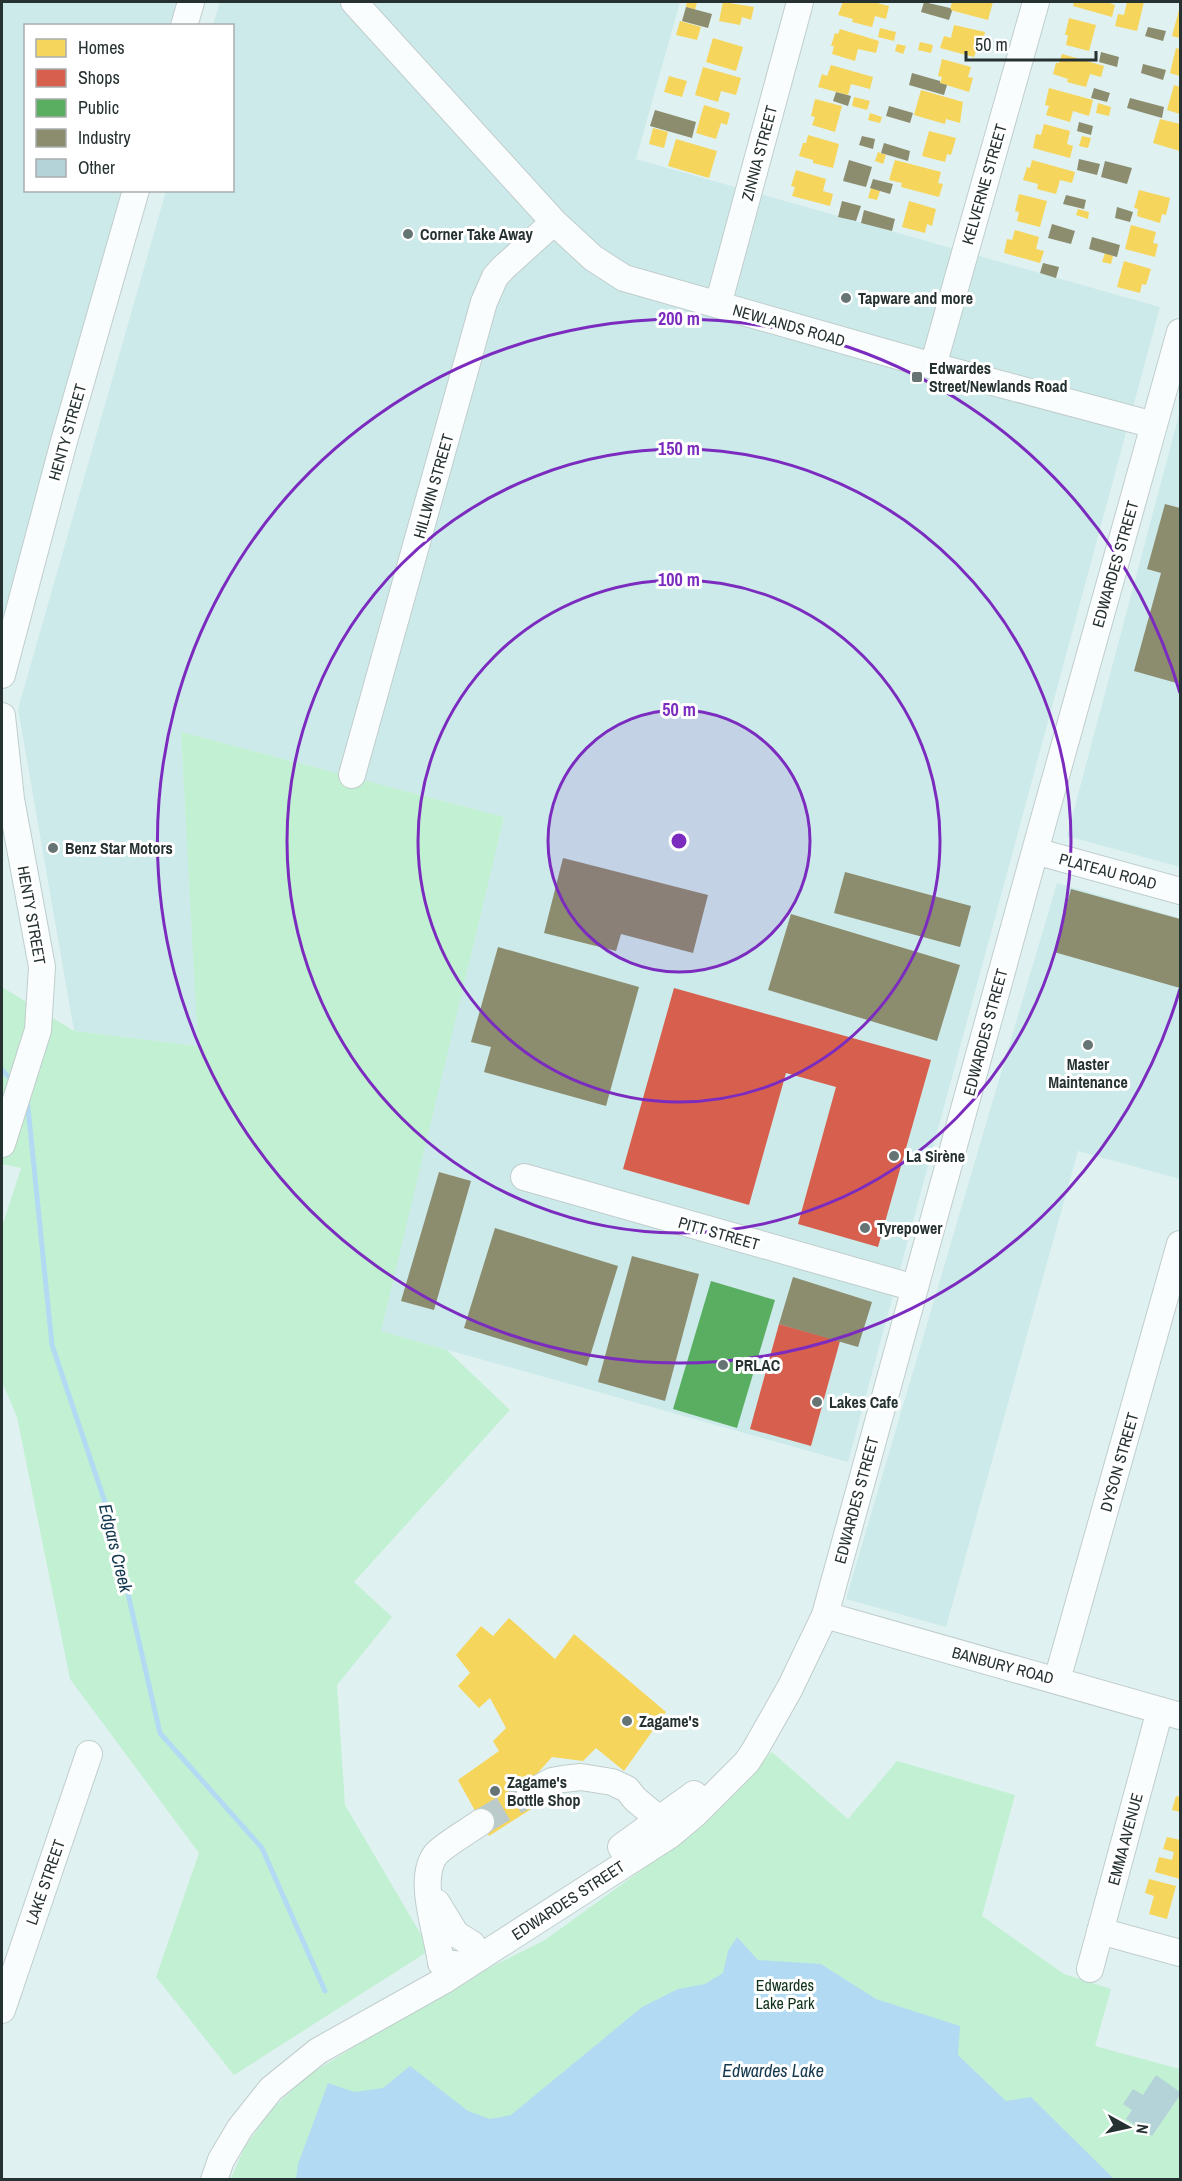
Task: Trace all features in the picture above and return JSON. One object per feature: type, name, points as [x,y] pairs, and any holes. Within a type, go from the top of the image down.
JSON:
[{"type":"street","points":[[185,24],[191,2]]},
{"type":"street","name":"NEWLANDS ROAD","points":[[354,2],[554,222],[593,258],[624,278],[933,366],[1154,425]]},
{"type":"street","name":"ZINNIA STREET","points":[[718,305],[800,2]]},
{"type":"street","name":"KELVERNE STREET","points":[[933,366],[1036,2]]},
{"type":"street","name":"HENTY STREET","points":[[2,675],[63,445],[135,192]]},
{"type":"street","name":"HILLWIN STREET","points":[[352,775],[484,302],[495,278],[503,268],[554,222]]},
{"type":"street","name":"EDWARDES STREET","points":[[213,2180],[221,2160],[240,2128],[271,2089],[318,2051],[413,1999],[471,1956],[661,1830],[742,1744],[769,1723],[790,1688],[825,1615],[1180,332]]},
{"type":"street","name":"HENTY STREET","points":[[2,716],[11,799],[42,967],[38,1030],[2,1144]]},
{"type":"street","name":"PLATEAU ROAD","points":[[1035,851],[1180,891]]},
{"type":"street","name":"PITT STREET","points":[[524,1176],[915,1288]]},
{"type":"street","name":"DYSON STREET","points":[[1057,1680],[1180,1244]]},
{"type":"street","name":"BANBURY ROAD","points":[[825,1615],[1170,1713]]},
{"type":"street","name":"EMMA AVENUE","points":[[1090,1969],[1170,1713]]},
{"type":"street","name":"LAKE STREET","points":[[2,2010],[89,1754]]},
{"type":"street","points":[[530,1793],[552,1781],[581,1777],[612,1782],[627,1789],[661,1830]]},
{"type":"street","points":[[441,1963],[427,1881],[432,1862],[437,1853],[482,1822]]},
{"type":"street","points":[[427,1881],[441,1910],[471,1956]]},
{"type":"street","points":[[1101,1931],[1180,1953]]},
{"type":"street","name":"EDWARDES STREET","points":[[336,2040],[441,1963],[471,1956]]},
{"type":"shaded area","points":[[2,2],[184,2],[177,24],[24,24],[24,192],[128,192],[2,620]]},
{"type":"shaded area","points":[[220,2],[680,2],[636,159],[1160,307],[848,1462],[380,1331],[504,817],[181,732],[199,1046],[74,1031],[18,709],[166,192],[234,192],[234,24],[213,24]]},
{"type":"shaded area","points":[[1180,411],[1180,867],[1067,836]]},
{"type":"shaded area","points":[[1057,883],[1180,918],[1180,1179],[1078,1151],[946,1627],[846,1599]]},
{"type":"green space","points":[[181,732],[504,817],[381,1331],[447,1350],[510,1410],[354,1582],[392,1617],[337,1685],[345,1805],[430,1950],[234,2075],[156,1977],[199,1853],[70,1679],[17,1417],[2,1382],[2,1227],[21,1168],[2,1164],[2,987],[74,1031],[198,1046]]},
{"type":"green space","name":"Edwardes Lake Park","points":[[772,1752],[848,1819],[897,1761],[1015,1795],[982,1916],[1064,1974],[1111,1989],[1095,2046],[1180,2069],[1180,2179],[230,2180],[245,2147],[272,2109],[307,2076],[449,1988],[545,1940],[676,1845]]},
{"type":"water","name":"Edwardes Lake","points":[[737,1937],[758,1960],[821,1964],[876,1999],[960,2026],[958,2055],[1006,2101],[1031,2097],[1114,2179],[296,2179],[298,2164],[328,2083],[354,2092],[383,2088],[410,2066],[468,2111],[490,2119],[511,2115],[642,2007],[678,1989],[705,1984],[723,1973],[728,1951]]},
{"type":"building: Homes","points":[[687,2],[697,2],[695,10],[686,7]]},
{"type":"building: Homes","points":[[723,2],[754,7],[751,20],[742,17],[740,25],[719,21]]},
{"type":"building: Homes","points":[[843,2],[873,2],[889,6],[886,19],[875,16],[872,27],[852,22],[853,19],[838,15]]},
{"type":"building: Homes","points":[[952,2],[993,2],[988,20],[950,10]]},
{"type":"building: Homes","points":[[1074,2],[1107,2],[1115,5],[1112,17],[1073,6]]},
{"type":"building: Homes","points":[[1127,2],[1144,2],[1137,31],[1115,26],[1118,14],[1124,15]]},
{"type":"building: Homes","points":[[1180,6],[1180,38],[1172,36]]},
{"type":"building: Homes","points":[[1069,18],[1096,25],[1089,51],[1066,45],[1068,35],[1065,35]]},
{"type":"building: Homes","points":[[680,21],[701,27],[697,40],[676,35]]},
{"type":"building: Homes","points":[[954,25],[985,32],[981,49],[977,48],[974,57],[940,48],[944,36],[951,38]]},
{"type":"building: Homes","points":[[880,28],[896,32],[894,41],[878,37]]},
{"type":"building: Homes","points":[[840,29],[879,41],[876,53],[858,49],[855,61],[832,54],[834,46],[831,46],[835,33],[838,34]]},
{"type":"building: Homes","points":[[713,38],[743,47],[736,71],[706,62]]},
{"type":"building: Homes","points":[[920,42],[933,45],[931,53],[918,50]]},
{"type":"building: Homes","points":[[897,44],[906,46],[903,54],[895,51]]},
{"type":"building: Homes","points":[[1176,48],[1180,49],[1180,76],[1170,73]]},
{"type":"building: Homes","points":[[1062,54],[1104,66],[1101,77],[1090,74],[1086,87],[1067,82],[1068,79],[1053,74]]},
{"type":"building: Homes","points":[[942,59],[971,67],[968,77],[973,78],[969,92],[940,83],[942,77],[938,76]]},
{"type":"building: Homes","points":[[831,65],[873,77],[870,89],[851,84],[848,95],[818,87],[822,74],[827,76]]},
{"type":"building: Homes","points":[[703,67],[741,78],[736,95],[721,91],[718,102],[695,95]]},
{"type":"building: Homes","points":[[669,76],[687,81],[682,97],[664,92]]},
{"type":"building: Homes","points":[[1174,85],[1180,87],[1180,114],[1167,110]]},
{"type":"building: Homes","points":[[1049,88],[1093,100],[1089,116],[1073,111],[1070,122],[1046,115],[1049,106],[1045,105]]},
{"type":"building: Homes","points":[[921,90],[963,102],[960,123],[946,119],[945,124],[914,115]]},
{"type":"building: Homes","points":[[854,97],[870,101],[867,110],[852,106]]},
{"type":"building: Homes","points":[[815,99],[842,106],[835,132],[812,125],[815,117],[811,116]]},
{"type":"building: Homes","points":[[1098,103],[1111,107],[1109,116],[1096,113]]},
{"type":"building: Homes","points":[[704,105],[730,113],[727,125],[721,123],[716,139],[696,133]]},
{"type":"building: Homes","points":[[870,113],[882,117],[880,123],[868,120]]},
{"type":"building: Homes","points":[[1160,119],[1180,124],[1180,151],[1153,143]]},
{"type":"building: Homes","points":[[1044,124],[1070,131],[1067,144],[1073,146],[1070,158],[1033,148],[1036,134],[1041,135]]},
{"type":"building: Homes","points":[[653,128],[668,132],[664,148],[649,144]]},
{"type":"building: Homes","points":[[929,131],[956,138],[951,155],[947,154],[945,162],[922,156]]},
{"type":"building: Homes","points":[[808,135],[839,144],[833,168],[813,163],[813,160],[799,156]]},
{"type":"building: Homes","points":[[1082,136],[1091,138],[1088,148],[1079,146]]},
{"type":"building: Homes","points":[[676,139],[717,151],[709,178],[668,166]]},
{"type":"building: Homes","points":[[878,152],[886,155],[883,164],[875,161]]},
{"type":"building: Homes","points":[[895,160],[941,172],[938,183],[943,184],[939,197],[901,187],[902,183],[889,180]]},
{"type":"building: Homes","points":[[1032,160],[1075,172],[1072,183],[1060,180],[1056,194],[1037,189],[1038,184],[1023,180]]},
{"type":"building: Homes","points":[[796,170],[826,179],[823,191],[833,194],[830,206],[792,196],[795,187],[791,186]]},
{"type":"building: Homes","points":[[871,188],[880,191],[877,200],[868,198]]},
{"type":"building: Homes","points":[[1139,190],[1170,198],[1166,215],[1162,214],[1160,223],[1137,216],[1138,209],[1134,208]]},
{"type":"building: Homes","points":[[1019,194],[1047,201],[1040,227],[1017,221],[1019,212],[1015,211]]},
{"type":"building: Homes","points":[[909,201],[936,209],[932,226],[927,224],[925,233],[902,227]]},
{"type":"building: Homes","points":[[1078,209],[1089,212],[1088,219],[1076,215]]},
{"type":"building: Homes","points":[[1131,225],[1156,232],[1153,243],[1158,244],[1155,257],[1125,249]]},
{"type":"building: Homes","points":[[1015,230],[1039,237],[1036,249],[1044,251],[1040,263],[1004,253],[1007,239],[1012,240]]},
{"type":"building: Homes","points":[[1105,253],[1113,256],[1111,264],[1102,262]]},
{"type":"building: Homes","points":[[1124,261],[1151,269],[1146,285],[1142,284],[1140,293],[1117,287]]},
{"type":"building: Homes","points":[[509,1618],[555,1659],[574,1634],[666,1712],[624,1771],[596,1748],[583,1761],[552,1757],[527,1785],[536,1806],[489,1836],[458,1780],[499,1751],[493,1741],[506,1728],[490,1698],[479,1708],[458,1686],[470,1673],[456,1655],[481,1626],[493,1636]]},
{"type":"building: Homes","points":[[1176,1796],[1180,1797],[1180,1812],[1172,1810]]},
{"type":"building: Homes","points":[[1167,1837],[1180,1840],[1180,1879],[1155,1872],[1159,1857],[1172,1860],[1174,1852],[1163,1849]]},
{"type":"building: Homes","points":[[1149,1879],[1176,1886],[1167,1919],[1149,1914],[1154,1896],[1145,1893]]},
{"type":"building: Shops","points":[[674,988],[931,1060],[878,1247],[798,1224],[836,1087],[786,1073],[749,1205],[623,1169]]},
{"type":"building: Shops","points":[[779,1324],[840,1341],[811,1446],[750,1429]]},
{"type":"building: Public","points":[[711,1281],[775,1300],[737,1428],[673,1409]]},
{"type":"building: Industry","points":[[924,2],[950,8],[952,11],[949,20],[921,12]]},
{"type":"building: Industry","points":[[686,7],[712,14],[708,28],[682,21]]},
{"type":"building: Industry","points":[[1148,27],[1166,31],[1163,41],[1145,36]]},
{"type":"building: Industry","points":[[1101,52],[1119,57],[1117,67],[1099,62]]},
{"type":"building: Industry","points":[[1143,64],[1166,70],[1163,80],[1141,73]]},
{"type":"building: Industry","points":[[912,73],[947,85],[944,95],[909,85]]},
{"type":"building: Industry","points":[[1094,88],[1110,93],[1107,102],[1091,98]]},
{"type":"building: Industry","points":[[836,92],[851,96],[848,106],[833,101]]},
{"type":"building: Industry","points":[[1130,98],[1164,107],[1162,118],[1127,108]]},
{"type":"building: Industry","points":[[889,106],[913,113],[910,123],[886,116]]},
{"type":"building: Industry","points":[[655,110],[696,122],[692,138],[650,126]]},
{"type":"building: Industry","points":[[1079,122],[1093,126],[1091,135],[1077,131]]},
{"type":"building: Industry","points":[[862,136],[875,139],[873,149],[859,145]]},
{"type":"building: Industry","points":[[884,143],[910,151],[908,161],[881,153]]},
{"type":"building: Industry","points":[[1079,159],[1100,164],[1097,175],[1077,170]]},
{"type":"building: Industry","points":[[849,160],[872,167],[866,187],[843,181]]},
{"type":"building: Industry","points":[[1105,161],[1132,168],[1127,184],[1101,177]]},
{"type":"building: Industry","points":[[873,179],[893,184],[890,194],[870,188]]},
{"type":"building: Industry","points":[[1066,195],[1086,200],[1084,209],[1063,204]]},
{"type":"building: Industry","points":[[842,201],[861,206],[856,221],[838,217]]},
{"type":"building: Industry","points":[[1117,207],[1133,212],[1130,222],[1115,218]]},
{"type":"building: Industry","points":[[864,210],[895,219],[892,231],[861,223]]},
{"type":"building: Industry","points":[[1052,224],[1075,231],[1071,244],[1048,238]]},
{"type":"building: Industry","points":[[1092,237],[1120,245],[1117,257],[1089,249]]},
{"type":"building: Industry","points":[[1043,263],[1059,267],[1056,278],[1040,273]]},
{"type":"building: Industry","points":[[1165,504],[1180,508],[1180,684],[1134,671],[1161,573],[1147,569]]},
{"type":"building: Industry","points":[[563,858],[708,895],[693,953],[621,934],[616,951],[544,933]]},
{"type":"building: Industry","points":[[845,872],[971,906],[960,947],[834,913]]},
{"type":"building: Industry","points":[[1071,889],[1180,919],[1180,988],[1054,952]]},
{"type":"building: Industry","points":[[791,914],[960,965],[937,1041],[768,990]]},
{"type":"building: Industry","points":[[498,947],[639,987],[606,1106],[484,1072],[491,1047],[471,1042]]},
{"type":"building: Industry","points":[[439,1172],[471,1181],[434,1310],[401,1301]]},
{"type":"building: Industry","points":[[495,1228],[618,1266],[587,1366],[464,1328]]},
{"type":"building: Industry","points":[[632,1256],[699,1274],[665,1401],[598,1382]]},
{"type":"building: Industry","points":[[793,1277],[872,1302],[858,1347],[779,1324]]},
{"type":"building: Other","points":[[1156,2075],[1180,2092],[1180,2095],[1152,2136],[1126,2119],[1132,2110],[1123,2104],[1133,2089],[1143,2095]]},
{"type":"waterway","name":"Edgars Creek","points":[[2,1070],[14,1082]]},
{"type":"waterway","name":"Edgars Creek","points":[[27,1098],[52,1345],[111,1520],[160,1733],[262,1848],[325,1991]]},
{"type":"tunnel","points":[[481,1822],[530,1793]]},
{"type":"place","name":"Corner Take Away","points":[[408,234]]},
{"type":"place","name":"Tapware and more","points":[[846,298]]},
{"type":"place","name":"Edwardes Street/Newlands Road","points":[[917,377]]},
{"type":"place","name":"Benz Star Motors","points":[[53,848]]},
{"type":"place","name":"Master Maintenance","points":[[1088,1045]]},
{"type":"place","name":"La Sirène","points":[[894,1156]]},
{"type":"place","name":"Tyrepower","points":[[865,1228]]},
{"type":"place","name":"PRLAC","points":[[723,1365]]},
{"type":"place","name":"Lakes Cafe","points":[[817,1402]]},
{"type":"place","name":"Zagame's","points":[[627,1721]]},
{"type":"place","name":"Zagame's Bottle Shop","points":[[495,1791]]}]
